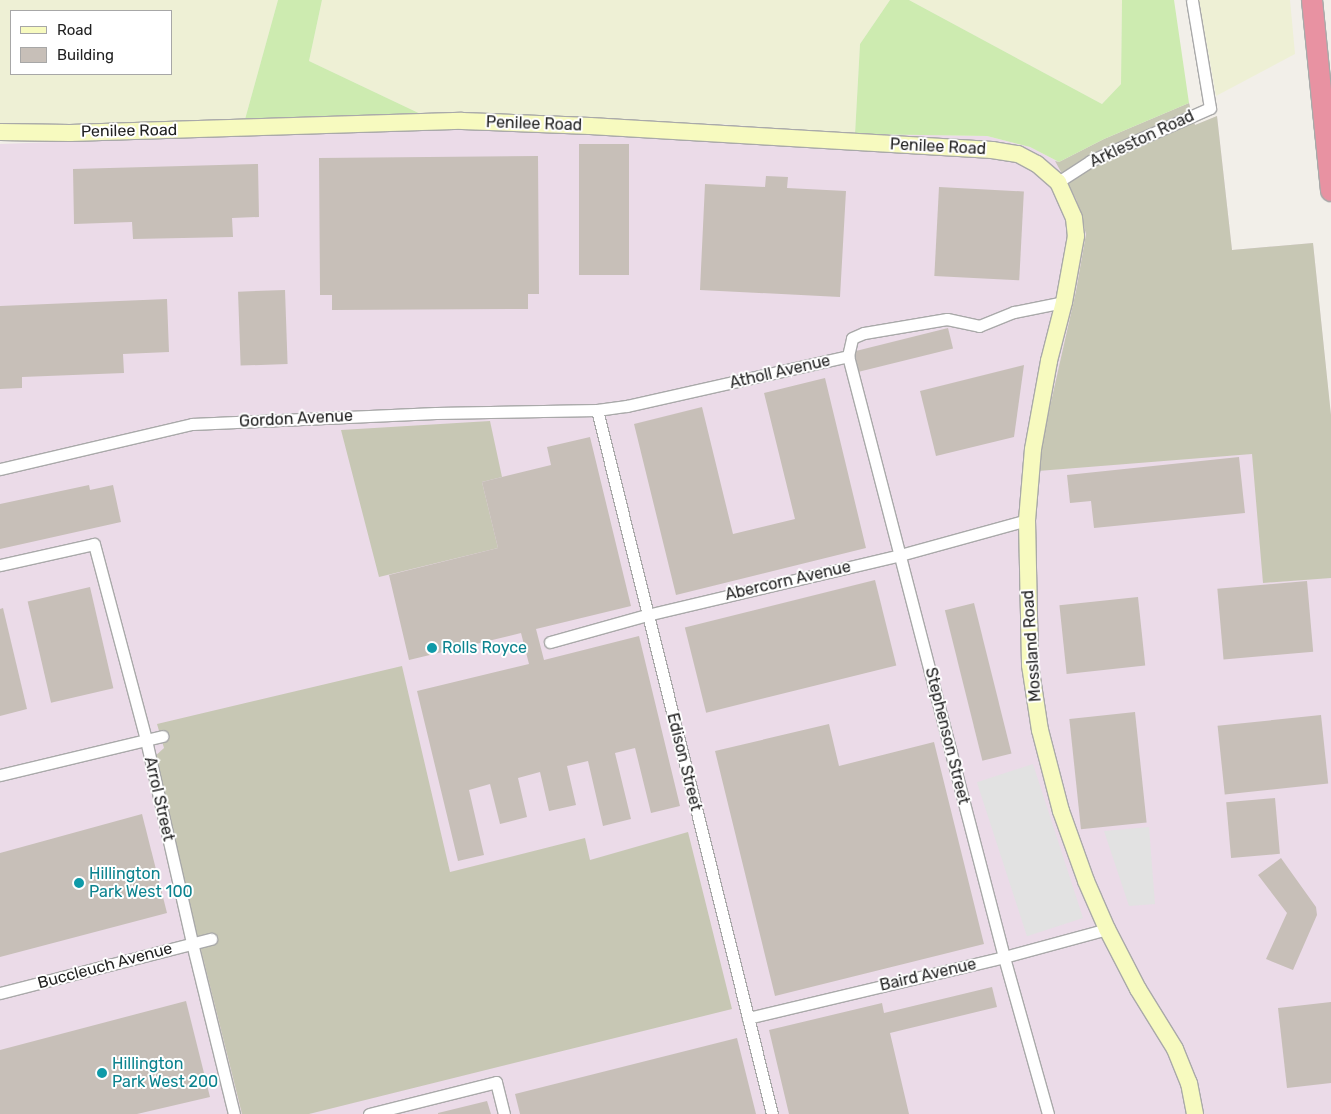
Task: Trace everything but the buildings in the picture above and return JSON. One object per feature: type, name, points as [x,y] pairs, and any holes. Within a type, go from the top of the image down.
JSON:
[{"type":"highway","points":[[1312,0],[1331,191]]},
{"type":"street","name":"Arkleston Road","points":[[1058,182],[1090,161],[1210,108],[1192,0]]},
{"type":"street","name":"Penilee Road","points":[[0,132],[70,133],[462,122],[590,126],[992,150],[1018,154],[1037,164],[1058,182]]},
{"type":"street","name":"Mossland Road","points":[[1058,182],[1074,218],[1076,236],[1064,302],[1048,361],[1033,449],[1027,520],[1030,665],[1042,739],[1061,812],[1086,880],[1107,929],[1138,989],[1175,1048],[1190,1083],[1195,1114]]},
{"type":"street","name":"Atholl Avenue","points":[[597,410],[627,406],[848,356],[852,338],[864,333],[947,320],[979,326],[1014,312],[1064,302]]},
{"type":"street","name":"Stephenson Street","points":[[848,356],[1004,957],[1048,1114]]},
{"type":"street","name":"Gordon Avenue","points":[[0,469],[192,424],[426,414],[597,410]]},
{"type":"street","name":"Edison Street","points":[[597,410],[772,1114]]},
{"type":"street","name":"Abercorn Avenue","points":[[550,642],[647,615],[900,555],[1027,520]]},
{"type":"street","name":"Arrol Street","points":[[0,565],[94,544],[146,740],[192,943],[234,1114]]},
{"type":"street","points":[[0,775],[162,736]]},
{"type":"street","name":"Baird Avenue","points":[[748,1018],[1004,957],[1107,929]]},
{"type":"street","name":"Buccleuch Avenue","points":[[0,993],[211,939]]},
{"type":"street","points":[[369,1114],[496,1082],[504,1114]]},
{"type":"shaded area","points":[[0,0],[278,0],[244,123],[0,125]]},
{"type":"shaded area","points":[[322,0],[890,0],[860,44],[855,134],[721,124],[427,117],[309,61]]},
{"type":"shaded area","points":[[909,0],[1122,0],[1121,84],[1102,104]]},
{"type":"shaded area","points":[[1199,0],[1290,0],[1295,54],[1216,96]]},
{"type":"shaded area","points":[[1189,103],[1195,125],[1217,116],[1232,250],[1313,243],[1331,417],[1331,1114],[0,1114],[0,144],[472,127],[987,136],[1030,147],[1059,162],[1104,139]]},
{"type":"shaded area","points":[[1189,103],[1195,125],[1217,116],[1232,250],[1313,243],[1331,415],[1331,578],[1263,583],[1252,454],[1038,471],[1037,464],[1076,291],[1086,234],[1076,199],[1055,161],[1059,162],[1104,139]]},
{"type":"shaded area","points":[[490,421],[502,477],[482,482],[498,548],[379,577],[341,430]]},
{"type":"shaded area","points":[[402,666],[450,872],[585,838],[590,860],[688,832],[732,1009],[309,1114],[242,1114],[153,758],[164,748],[157,724]]},
{"type":"shaded area","points":[[1033,764],[1083,918],[1027,936],[977,782]]},
{"type":"shaded area","points":[[1149,827],[1155,904],[1129,906],[1104,831]]},
{"type":"green space","points":[[278,0],[322,0],[309,61],[427,117],[244,123]]},
{"type":"green space","points":[[890,0],[909,0],[1102,104],[1121,84],[1122,0],[1174,0],[1189,103],[1104,139],[1059,162],[1030,147],[987,136],[855,134],[860,44]]},
{"type":"place","name":"Rolls Royce","points":[[432,648]]},
{"type":"place","name":"Hillington Park West 100","points":[[79,883]]},
{"type":"place","name":"Hillington Park West 200","points":[[102,1073]]}]
